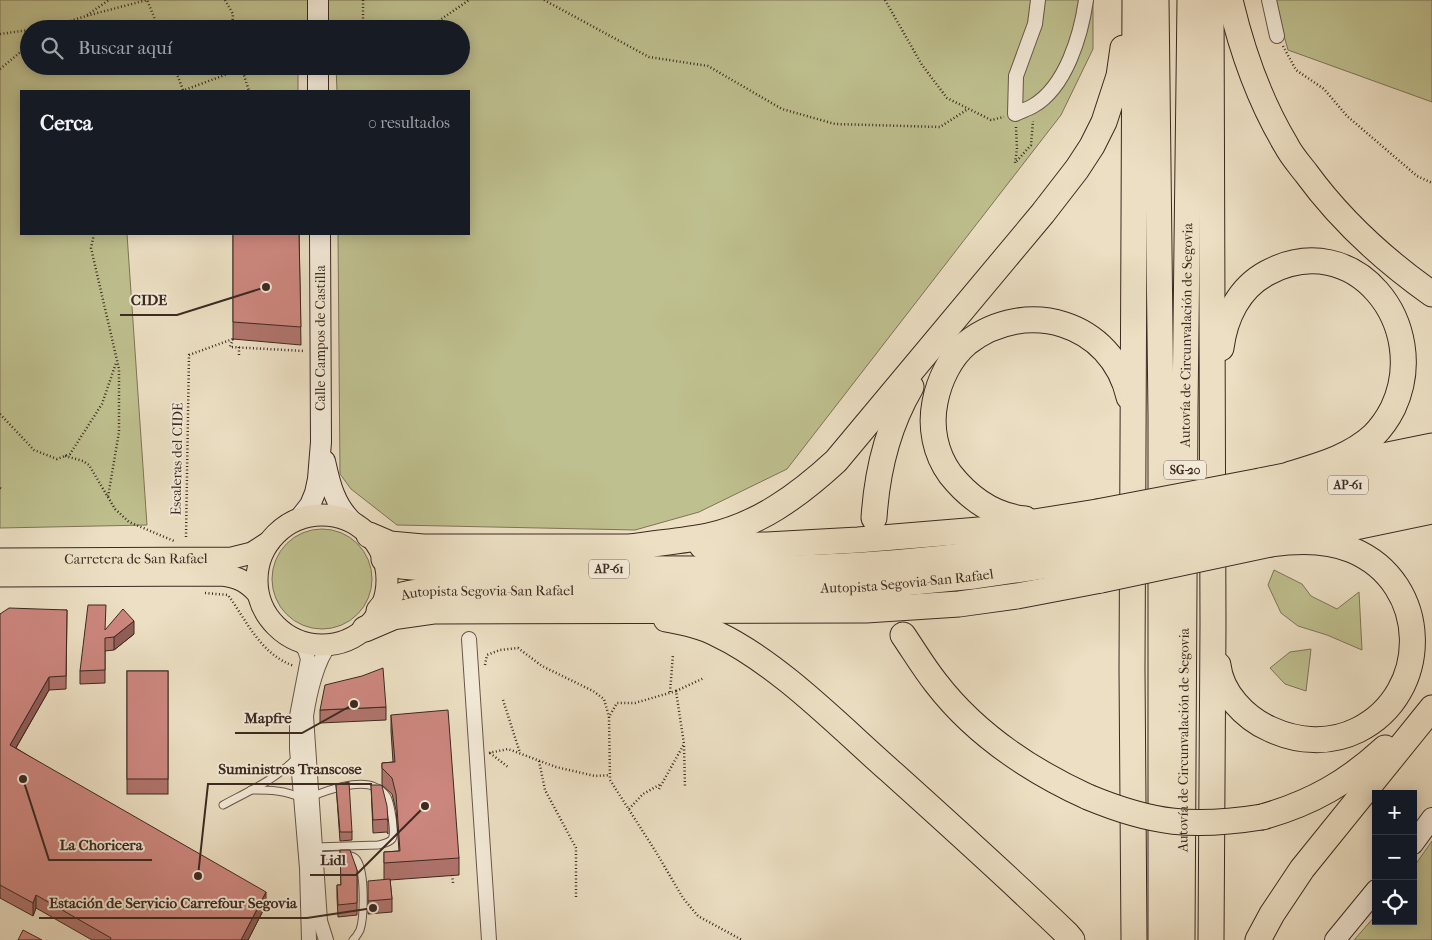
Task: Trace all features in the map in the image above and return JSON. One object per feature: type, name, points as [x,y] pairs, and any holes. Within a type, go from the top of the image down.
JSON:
[{"type":"highway","points":[[631,547],[716,533],[741,526],[765,515],[789,500],[836,461],[1044,214],[1092,146],[1104,122],[1119,76],[1128,0]]},
{"type":"highway","points":[[1134,940],[1132,669],[1135,0]]},
{"type":"highway","name":"Autovía de Circunvalación de Segovia","points":[[1156,0],[1161,415],[1161,940]]},
{"type":"highway","name":"Autovía de Circunvalación de Segovia","points":[[1182,940],[1185,409],[1190,0]]},
{"type":"highway","points":[[1211,0],[1213,624],[1211,940]]},
{"type":"highway","points":[[1230,0],[1241,44],[1257,87],[1286,146],[1323,197],[1359,236],[1399,271],[1432,294]]},
{"type":"highway","points":[[1212,422],[1222,338],[1226,322],[1233,307],[1252,283],[1274,269],[1296,262],[1314,260],[1330,262],[1358,273],[1379,288],[1389,301],[1398,317],[1407,355],[1402,387],[1398,400],[1390,414],[1374,435],[1348,453],[1326,464],[1291,474],[1265,513]]},
{"type":"highway","points":[[874,518],[881,463],[889,433],[899,408],[919,375],[992,276]]},
{"type":"highway","points":[[1099,546],[1065,518],[1032,520],[1016,518],[992,511],[979,503],[957,484],[937,453],[932,414],[944,374],[955,356],[966,344],[996,327],[1013,322],[1031,320],[1055,322],[1074,327],[1092,338],[1108,352],[1118,368],[1125,384],[1130,404],[1134,453]]},
{"type":"highway","points":[[1291,474],[1432,446]]},
{"type":"highway","name":"Autopista Segovia-San Rafael","points":[[1265,513],[1432,468]]},
{"type":"highway","name":"Autopista Segovia-San Rafael","points":[[372,620],[384,604],[392,599],[425,590],[862,587],[975,576],[1099,546],[1265,513],[1432,489]]},
{"type":"highway","points":[[372,620],[435,611],[866,610],[959,604],[1017,596],[1099,546],[1265,513],[1432,511]]},
{"type":"highway","points":[[1213,624],[1219,672],[1234,701],[1249,716],[1266,727],[1286,736],[1306,740],[1327,740],[1348,735],[1373,723],[1388,708],[1403,685],[1410,668],[1413,628],[1409,612],[1395,584],[1383,570],[1354,550],[1306,541],[1265,513]]},
{"type":"highway","points":[[362,529],[390,544],[423,547],[767,545],[991,529],[1065,518]]},
{"type":"highway","name":"Autopista Segovia-San Rafael","points":[[384,559],[401,566],[435,569],[766,568],[863,565],[1039,546],[1099,546]]},
{"type":"highway","points":[[627,612],[686,622],[716,633],[745,649],[818,706],[993,863],[1068,934],[1072,940]]},
{"type":"highway","points":[[903,635],[937,684],[975,725],[1012,755],[1031,768],[1088,798],[1130,813],[1174,822],[1214,824],[1262,817],[1311,800],[1345,781],[1371,760],[1397,736],[1432,696]]},
{"type":"highway","points":[[1258,940],[1277,906],[1302,869],[1432,708]]},
{"type":"main road","points":[[318,0],[318,20]]},
{"type":"main road","points":[[315,75],[318,90]]},
{"type":"main road","name":"Calle Campos de Castilla","points":[[299,519],[310,506],[315,493],[321,442],[320,235]]},
{"type":"main road","name":"Calle Campos de Castilla","points":[[321,442],[329,480],[336,499],[344,513],[362,529]]},
{"type":"main road","name":"AP-61","points":[[362,529],[339,517],[327,515],[314,515],[299,519],[282,528],[269,542],[258,565],[258,594],[264,610],[272,622],[283,632],[297,640],[314,645],[331,644],[350,638],[372,620]]},
{"type":"main road","points":[[362,529],[377,545],[384,559],[387,584],[384,598],[372,620]]},
{"type":"main road","name":"Carretera de San Rafael","points":[[0,559],[232,558],[252,553],[269,542]]},
{"type":"main road","name":"Carretera de San Rafael","points":[[0,576],[222,575],[244,581],[258,594]]},
{"type":"main road","points":[[1417,839],[1432,818]]},
{"type":"main road","points":[[1335,940],[1372,895]]},
{"type":"street","points":[[1038,0],[1035,24],[1016,76],[1015,114],[1035,104],[1048,93],[1062,74],[1075,49],[1082,25],[1086,0]]},
{"type":"street","points":[[1269,0],[1277,36]]},
{"type":"street","points":[[469,639],[484,755],[489,940]]},
{"type":"street","points":[[297,640],[305,650],[308,659],[297,716],[297,756],[316,852],[320,921],[326,940]]},
{"type":"street","points":[[309,940],[306,716],[321,660],[331,644]]},
{"type":"lane","points":[[223,805],[275,777],[289,766],[297,756]]},
{"type":"lane","points":[[251,790],[279,790],[306,798],[330,789],[368,785],[376,787],[385,794],[389,802],[392,839],[387,843],[378,845],[316,852]]},
{"type":"lane","points":[[316,852],[348,855],[354,857],[360,864],[364,890],[360,929],[353,940]]},
{"type":"path","points":[[86,16],[109,0]]},
{"type":"path","points":[[74,20],[147,0],[155,20]]},
{"type":"path","points":[[225,0],[233,14],[233,20]]},
{"type":"path","points":[[363,0],[363,20]]},
{"type":"path","points":[[440,20],[469,0]]},
{"type":"path","points":[[544,0],[649,57],[708,66],[782,109],[835,124],[940,127],[968,109]]},
{"type":"path","points":[[885,0],[922,65],[947,98],[991,120],[1015,114],[1017,149],[1015,163],[1031,145],[1035,104]]},
{"type":"path","points":[[0,34],[20,31]]},
{"type":"path","points":[[1277,36],[1296,70],[1324,89],[1347,116],[1417,176],[1432,183]]},
{"type":"path","points":[[0,69],[20,53]]},
{"type":"path","points":[[177,75],[183,90]]},
{"type":"path","points":[[185,90],[223,75]]},
{"type":"path","points":[[244,75],[249,90]]},
{"type":"path","points":[[94,235],[90,248],[119,369],[120,432],[108,497]]},
{"type":"path","name":"Escaleras del CIDE","points":[[186,537],[189,355],[233,339],[230,347],[239,347]]},
{"type":"path","points":[[239,357],[239,347],[307,351]]},
{"type":"path","points":[[0,414],[34,450],[57,459],[70,454],[102,404],[117,361]]},
{"type":"path","points":[[65,456],[83,461],[89,465],[115,509],[129,522],[178,543]]},
{"type":"path","points":[[197,593],[228,594],[259,643],[285,662],[300,668]]},
{"type":"path","points":[[484,664],[487,655],[500,650],[518,648],[542,666],[604,699],[609,717],[610,780],[683,898],[698,916],[742,940]]},
{"type":"path","points":[[670,693],[673,654]]},
{"type":"path","points":[[609,717],[617,704],[635,703],[670,693],[704,678]]},
{"type":"path","points":[[676,691],[684,744],[685,788]]},
{"type":"path","points":[[503,700],[520,754]]},
{"type":"path","points":[[659,790],[684,744]]},
{"type":"path","points":[[484,755],[508,749],[556,767],[594,776],[610,776]]},
{"type":"path","points":[[484,755],[508,766]]},
{"type":"path","points":[[539,761],[545,790],[576,848],[576,898]]},
{"type":"path","points":[[629,810],[643,794],[662,784]]},
{"type":"path","points":[[452,875],[453,883]]},
{"type":"green space","points":[[0,0],[1093,0],[1093,49],[1061,115],[787,469],[699,512],[635,530],[397,525],[351,489],[340,474],[338,235],[470,235],[470,90],[337,90],[336,75],[470,75],[470,20],[20,20],[20,75],[298,75],[298,90],[20,90],[20,235],[127,235],[147,525],[0,528]]},
{"type":"green space","points":[[1274,0],[1432,0],[1432,102],[1288,50]]},
{"type":"green space","points":[[322,529],[332,530],[350,537],[364,551],[371,569],[371,589],[364,607],[350,621],[332,628],[322,629],[312,628],[294,621],[280,607],[273,589],[272,579],[273,569],[280,551],[294,537],[312,530]]},
{"type":"green space","points":[[1274,570],[1302,584],[1311,596],[1337,609],[1359,592],[1362,650],[1327,635],[1298,626],[1281,613],[1268,585]]},
{"type":"green space","points":[[1311,649],[1306,691],[1285,684],[1270,668],[1290,652]]},
{"type":"green space","points":[[1432,841],[1432,940],[1354,940],[1372,920],[1372,925],[1417,925],[1417,862]]},
{"type":"building","points":[[233,235],[299,235],[301,327],[233,322]]},
{"type":"building","points":[[88,605],[106,605],[105,630],[123,609],[134,621],[114,637],[105,638],[105,670],[80,671]]},
{"type":"building","points":[[9,608],[67,610],[66,676],[49,677],[10,745],[266,892],[241,940],[110,940],[111,938],[36,895],[33,903],[0,885],[0,614]]},
{"type":"building","points":[[383,668],[386,707],[320,710],[325,685],[362,676]]},
{"type":"building","points":[[127,671],[168,671],[168,779],[127,779]]},
{"type":"building","points":[[448,710],[459,858],[384,863],[384,852],[400,851],[396,794],[392,778],[382,768],[382,763],[395,762],[391,715]]},
{"type":"building","points":[[349,782],[352,832],[340,832],[336,785]]},
{"type":"building","points":[[371,785],[382,786],[387,806],[388,821],[387,819],[373,820]]},
{"type":"building","points":[[340,850],[350,850],[357,870],[357,903],[338,905],[337,885],[341,885]]},
{"type":"building","points":[[390,879],[392,899],[368,901],[368,881]]},
{"type":"building","points":[[23,930],[42,940],[18,940]]},
{"type":"place","name":"CIDE","points":[[266,287]]},
{"type":"place","name":"Mapfre","points":[[354,704]]},
{"type":"place","name":"La Choricera","points":[[23,779]]},
{"type":"place","name":"Lidl","points":[[425,806]]},
{"type":"place","name":"Suministros Transcose","points":[[198,876]]},
{"type":"place","name":"Estación de Servicio Carrefour Segovia","points":[[373,908]]}]
